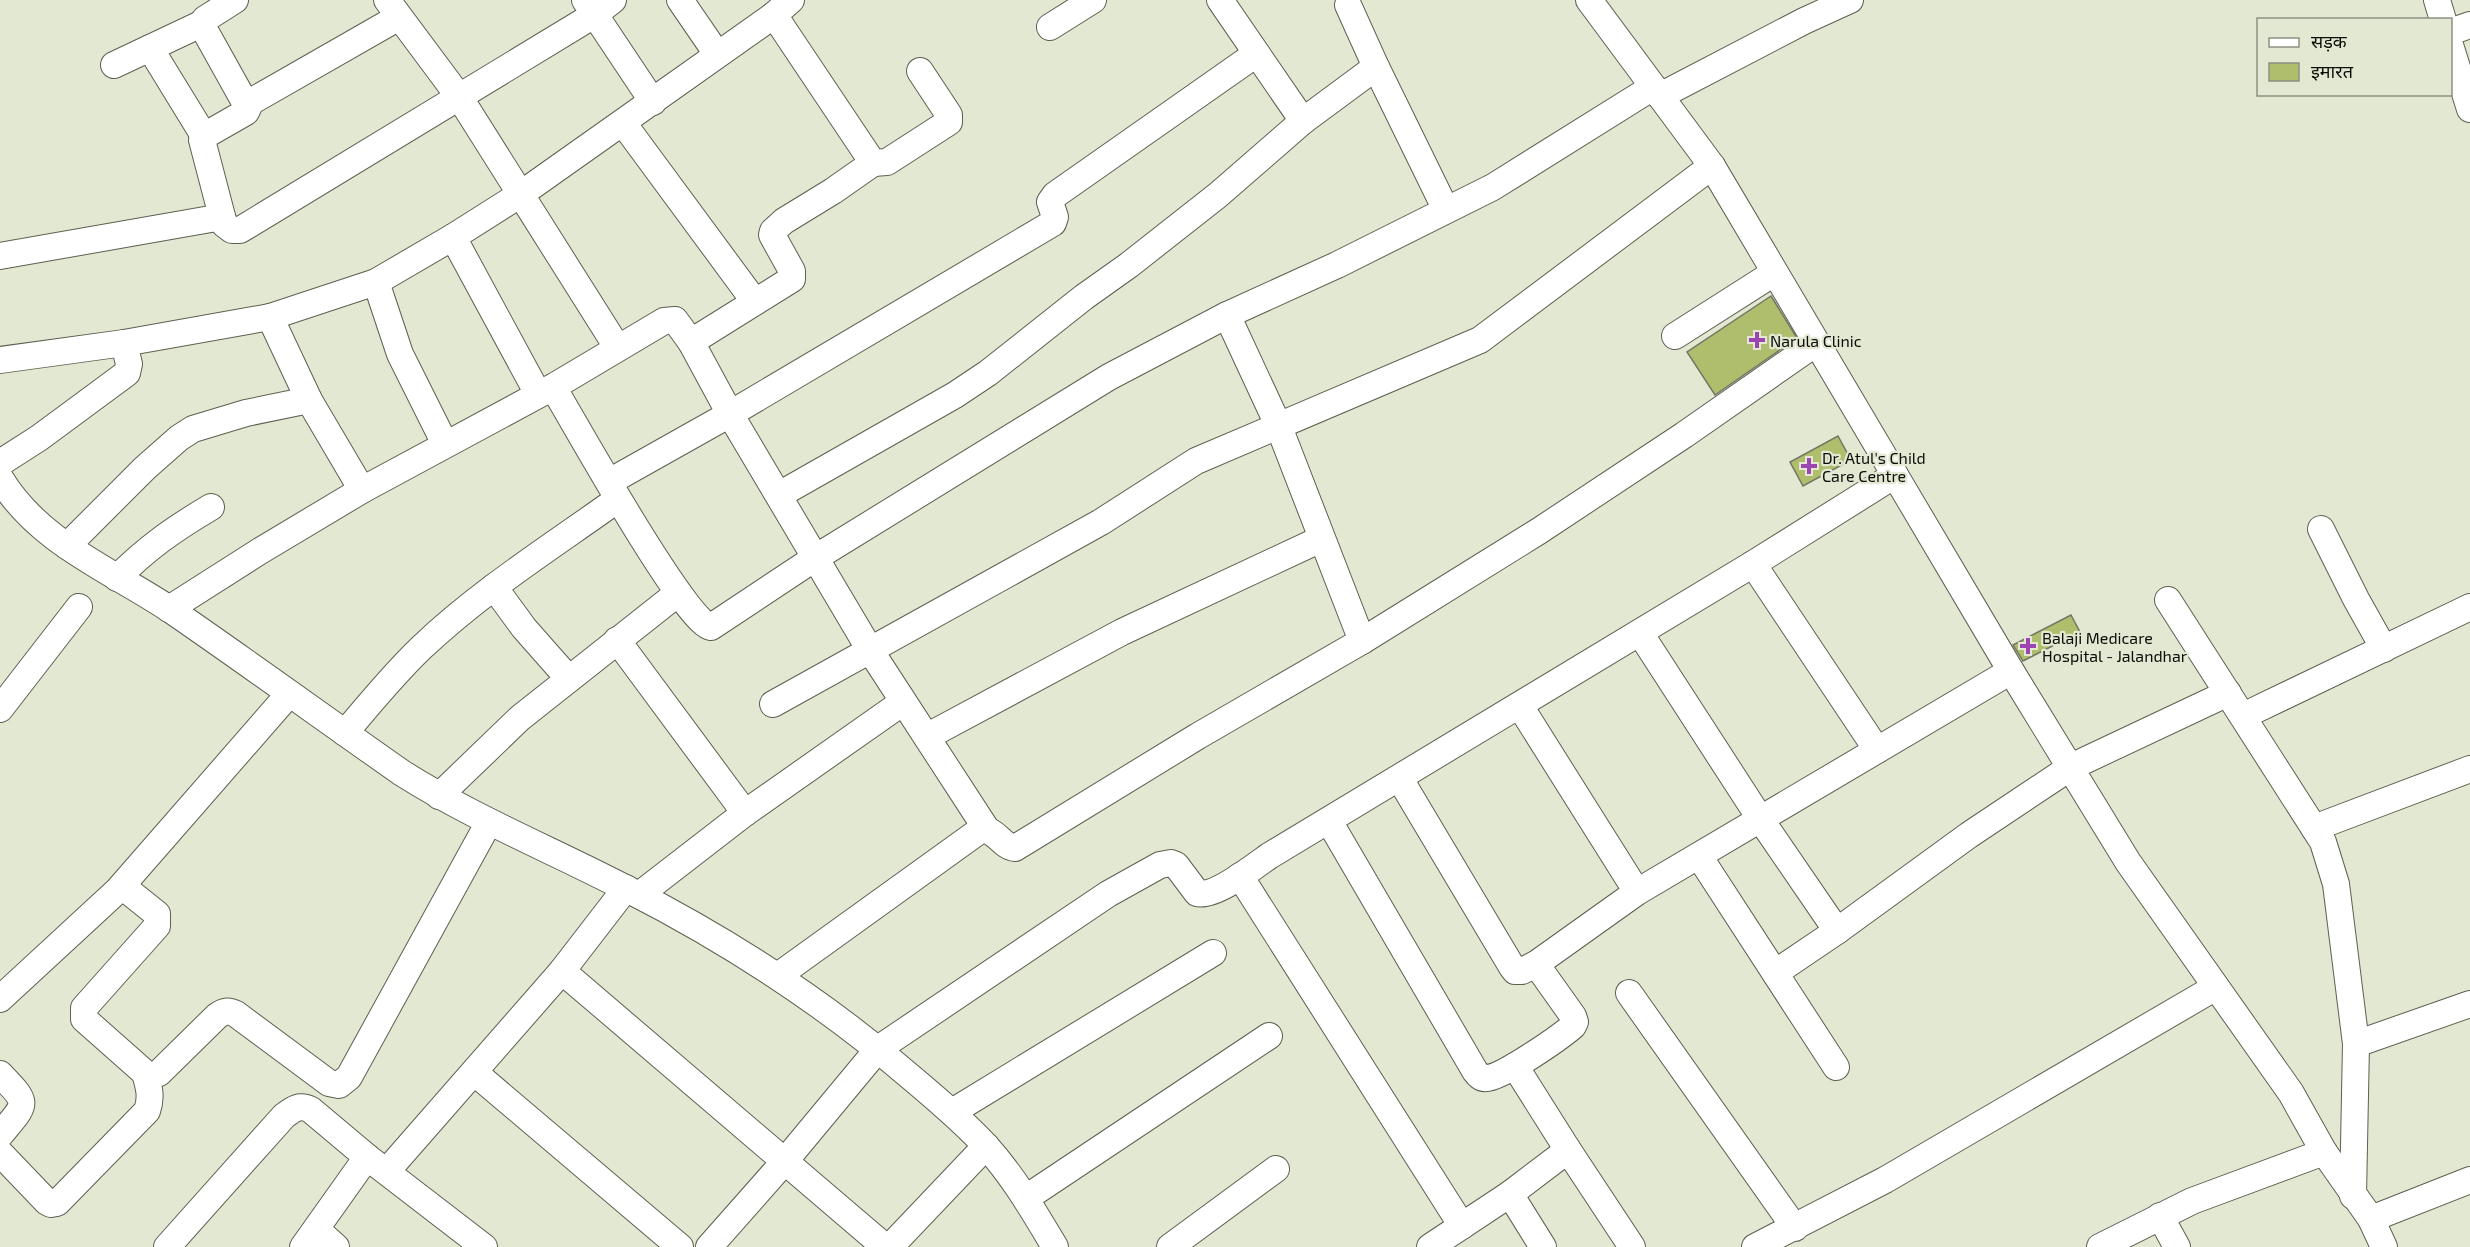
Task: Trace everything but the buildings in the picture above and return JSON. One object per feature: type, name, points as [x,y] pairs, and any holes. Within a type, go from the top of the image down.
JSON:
[{"type":"street","points":[[114,65],[203,23],[205,19],[235,0]]},
{"type":"street","points":[[680,0],[717,54]]},
{"type":"street","points":[[1050,27],[1093,0]]},
{"type":"street","points":[[1220,0],[1303,122]]},
{"type":"street","points":[[1589,0],[1712,166],[2011,671],[2128,862],[2291,1093],[2324,1152],[2371,1219],[2384,1247]]},
{"type":"street","points":[[453,237],[546,390],[614,491],[678,593],[704,625],[711,627],[815,558],[1109,377],[1227,315],[1337,264],[1503,182],[1656,91],[1799,10],[1850,0]]},
{"type":"street","points":[[2437,0],[2442,18]]},
{"type":"street","points":[[150,48],[204,136],[202,147],[222,218],[227,228],[240,230],[460,98],[597,5],[653,102]]},
{"type":"street","points":[[1348,5],[1446,210]]},
{"type":"street","points":[[247,104],[395,6],[460,98],[617,347]]},
{"type":"street","points":[[0,360],[124,343],[270,317],[376,282],[520,194],[653,102],[782,7],[873,163]]},
{"type":"street","points":[[203,23],[204,29],[248,108],[246,112],[204,136]]},
{"type":"street","points":[[2452,32],[2470,25]]},
{"type":"street","points":[[2452,48],[2470,109]]},
{"type":"street","points":[[345,733],[392,677],[422,647],[614,491],[730,414],[1053,223],[1055,217],[1050,201],[1054,195],[1256,54]]},
{"type":"street","points":[[779,495],[955,395],[988,373],[1083,297],[1129,265],[1210,202],[1303,122],[1376,67]]},
{"type":"street","points":[[690,342],[793,278],[792,271],[772,235],[776,227],[873,163],[887,162],[949,122],[949,115],[920,71]]},
{"type":"street","points":[[622,123],[755,302]]},
{"type":"street","points":[[773,704],[1101,522],[1196,461],[1480,340],[1712,166]]},
{"type":"street","points":[[0,256],[222,218]]},
{"type":"street","points":[[1675,336],[1774,273]]},
{"type":"street","points":[[376,282],[400,354],[446,444]]},
{"type":"street","points":[[1227,315],[1279,427],[1362,640]]},
{"type":"street","points":[[270,317],[309,400],[362,490]]},
{"type":"street","points":[[169,609],[260,550],[362,490],[671,319],[678,323],[690,342],[815,558],[903,702],[928,736],[987,830],[1007,846],[1015,848],[1245,708],[1362,640],[1627,474],[1816,343]]},
{"type":"street","points":[[0,463],[47,432],[127,372],[129,364],[124,343]]},
{"type":"street","points":[[67,546],[178,438],[193,429],[246,413],[309,400]]},
{"type":"street","points":[[709,1247],[878,1049],[1108,894],[1160,865],[1171,863],[1176,865],[1193,889],[1202,895],[1240,876],[1895,475]]},
{"type":"street","points":[[0,478],[18,506],[43,529],[169,609],[439,796],[632,891],[779,975],[878,1049],[952,1112],[986,1146],[1026,1198],[1055,1247]]},
{"type":"street","points":[[117,578],[171,531],[211,507]]},
{"type":"street","points":[[2321,529],[2384,649]]},
{"type":"street","points":[[928,736],[1122,632],[1321,539]]},
{"type":"street","points":[[1753,564],[1877,750]]},
{"type":"street","points":[[494,587],[524,628],[569,679]]},
{"type":"street","points":[[439,796],[520,718],[678,593]]},
{"type":"street","points":[[2168,600],[2323,842],[2336,884],[2356,1044],[2353,1196]]},
{"type":"street","points":[[0,709],[79,607]]},
{"type":"street","points":[[2243,716],[2470,607]]},
{"type":"street","points":[[1640,633],[1761,820],[1837,931]]},
{"type":"street","points":[[617,640],[746,813]]},
{"type":"street","points":[[1400,779],[1512,967],[1515,971],[1522,971],[1536,964],[1637,892],[2011,671]]},
{"type":"street","points":[[1775,973],[1969,835],[2071,767],[2228,693]]},
{"type":"street","points":[[0,999],[122,885],[289,694]]},
{"type":"street","points":[[336,1247],[310,1238],[377,1164],[475,1073],[632,891],[903,702]]},
{"type":"street","points":[[1521,705],[1637,892]]},
{"type":"street","points":[[2314,828],[2469,776]]},
{"type":"street","points":[[1329,821],[1478,1075],[1488,1078],[1515,1066],[1570,1029],[1575,1022],[1536,964]]},
{"type":"street","points":[[122,885],[157,914],[157,926],[84,1008],[84,1019],[145,1073],[152,1075],[159,1073],[217,1016],[222,1012],[230,1011],[329,1083],[339,1085],[344,1082],[489,822]]},
{"type":"street","points":[[779,975],[979,831],[987,830]]},
{"type":"street","points":[[1699,856],[1836,1067]]},
{"type":"street","points":[[1240,876],[1462,1226]]},
{"type":"street","points":[[952,1112],[1213,953]]},
{"type":"street","points":[[562,971],[885,1247]]},
{"type":"street","points":[[1755,1247],[1796,1228],[1885,1180],[2216,987]]},
{"type":"street","points":[[1629,993],[1796,1228]]},
{"type":"street","points":[[2356,1044],[2470,1004]]},
{"type":"street","points":[[1026,1198],[1269,1035]]},
{"type":"street","points":[[1515,1066],[1632,1247]]},
{"type":"street","points":[[0,1153],[47,1202],[57,1203],[147,1111],[151,1101],[145,1073]]},
{"type":"street","points":[[475,1073],[680,1247]]},
{"type":"street","points":[[0,1074],[21,1095],[22,1103],[18,1112],[0,1135]]},
{"type":"street","points":[[167,1247],[284,1116],[294,1108],[300,1107],[311,1110],[484,1247]]},
{"type":"street","points":[[890,1247],[986,1146]]},
{"type":"street","points":[[1431,1247],[1510,1194],[1568,1150]]},
{"type":"street","points":[[2100,1247],[2217,1190],[2324,1152]]},
{"type":"street","points":[[1170,1247],[1276,1169]]},
{"type":"street","points":[[2371,1219],[2470,1180]]},
{"type":"street","points":[[1510,1194],[1543,1247]]},
{"type":"street","points":[[2160,1216],[2177,1247]]},
{"type":"place","name":"Narula Clinic","points":[[1757,340]]},
{"type":"place","name":"Dr. Atul's Child Care Centre","points":[[1809,466]]},
{"type":"place","name":"Balaji Medicare Hospital - Jalandhar","points":[[2028,646]]}]
